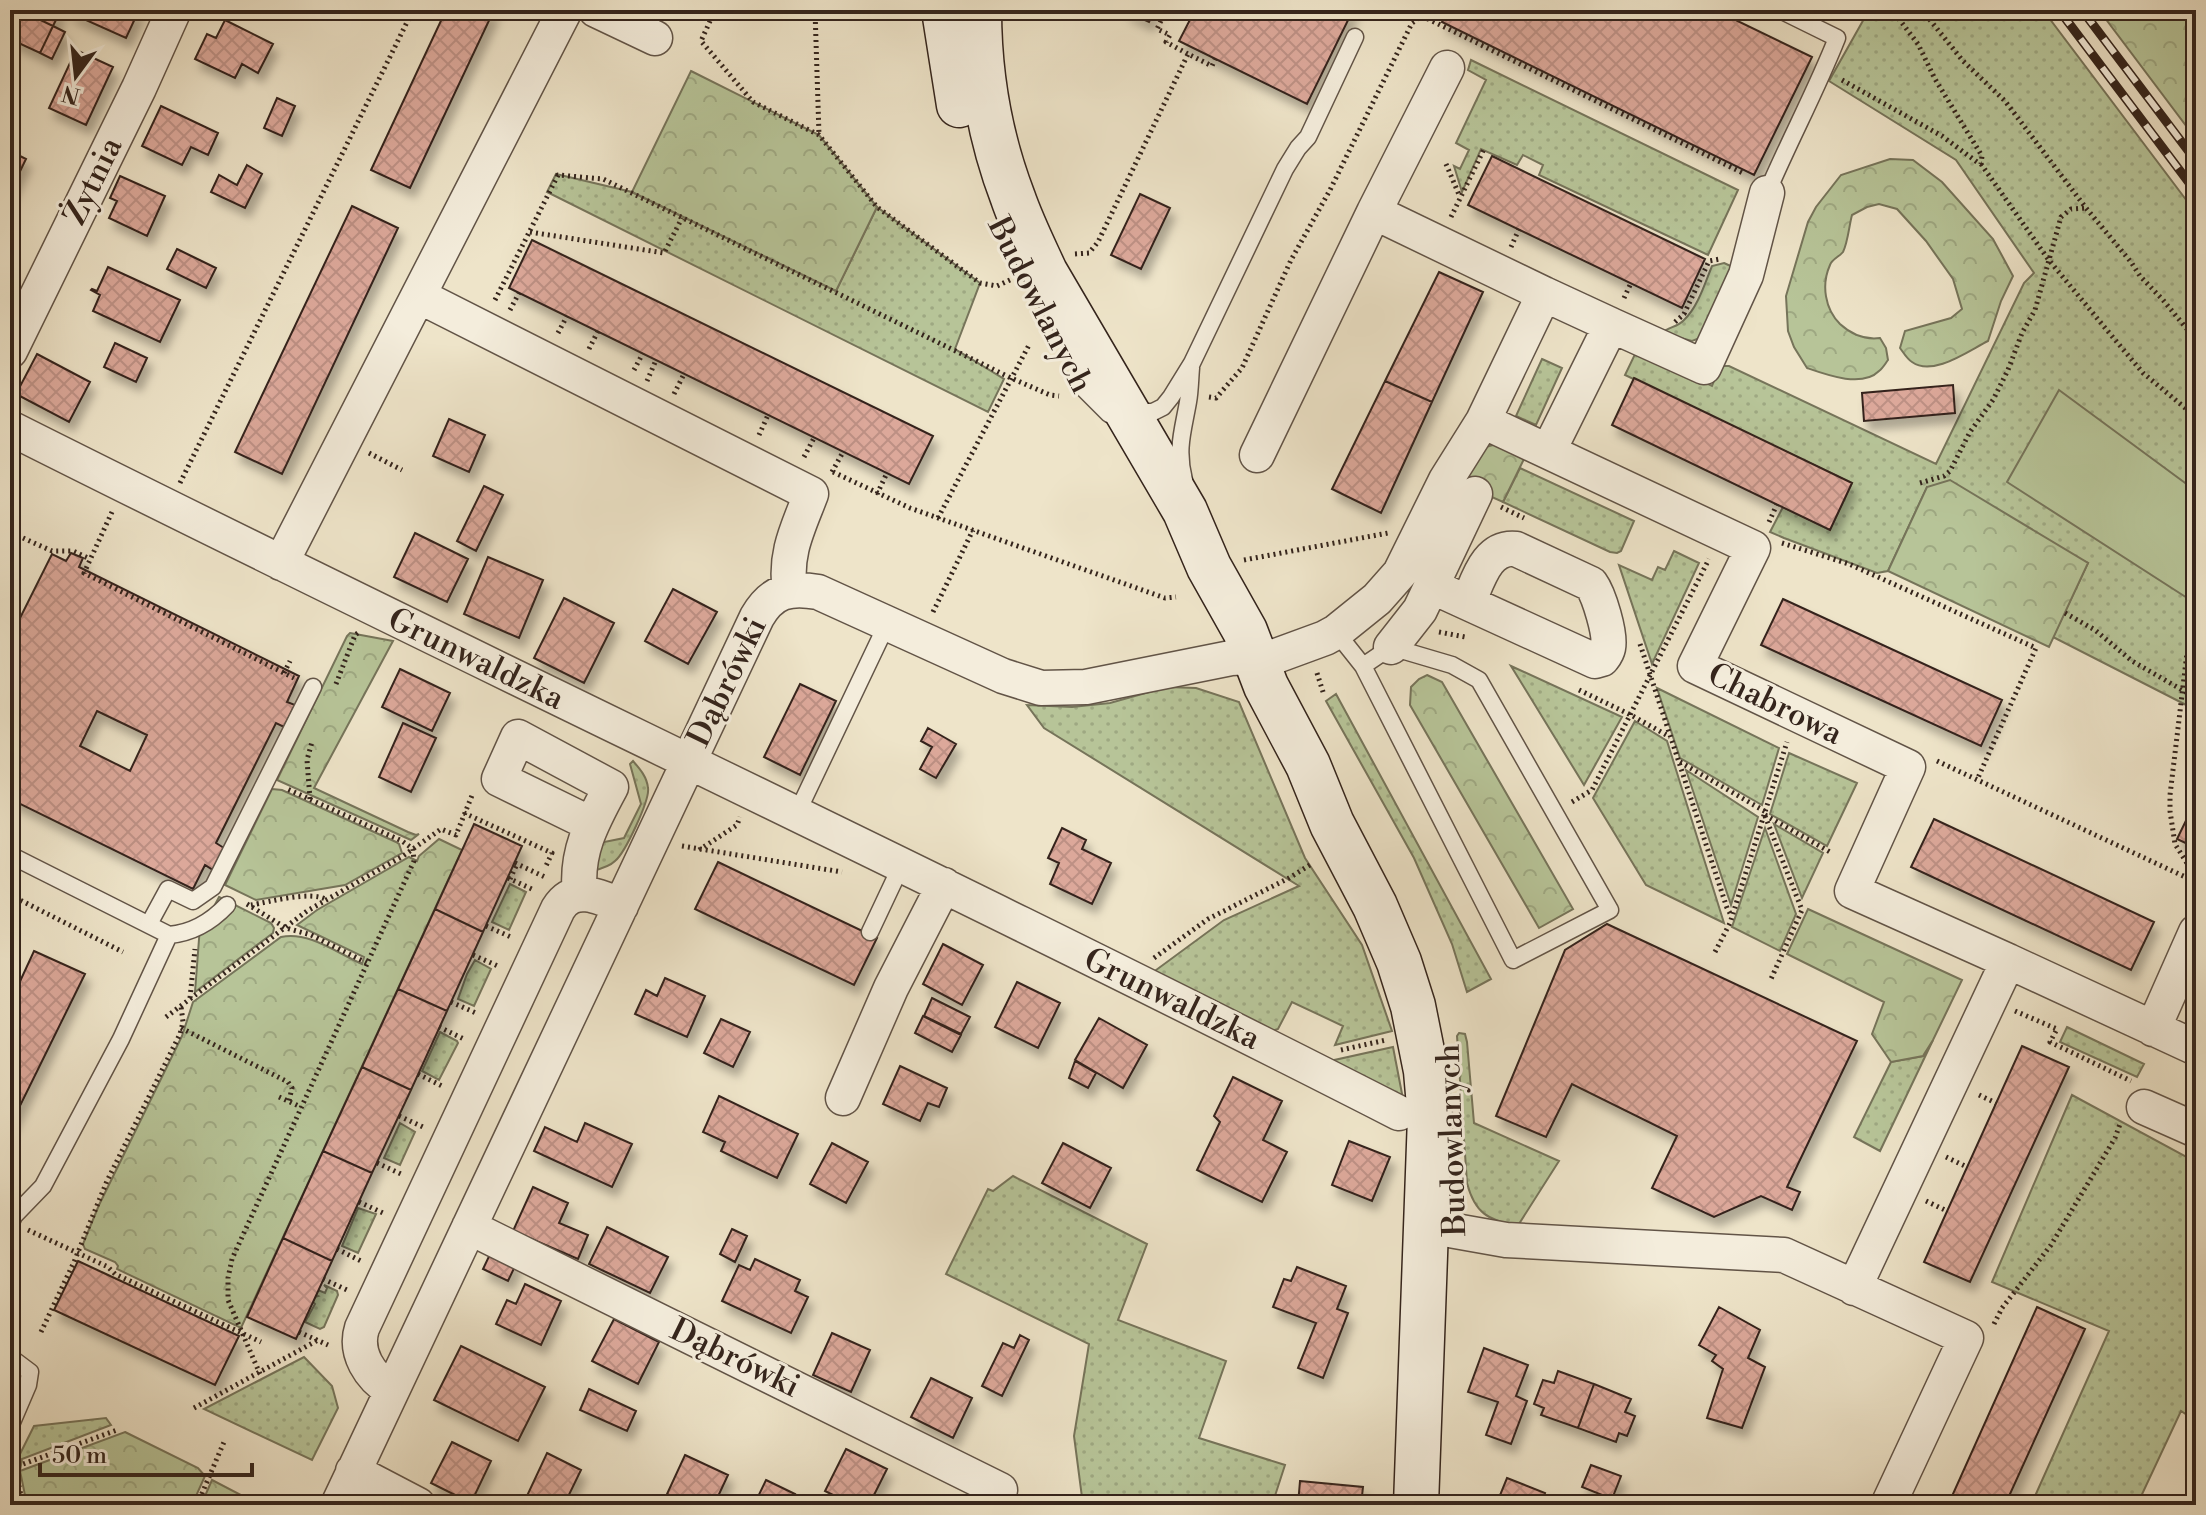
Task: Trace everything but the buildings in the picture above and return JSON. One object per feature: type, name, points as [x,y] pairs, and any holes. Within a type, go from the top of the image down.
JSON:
[{"type":"main road","name":"Budowlanych","points":[[944,10],[963,125],[982,188],[1069,390],[1115,446],[1235,562]]},
{"type":"main road","name":"Budowlanych","points":[[979,10],[985,94],[996,144],[1013,198],[1045,272],[1148,428],[1185,511],[1235,562],[1243,628],[1254,657],[1390,940],[1415,1015],[1429,1102],[1442,1229],[1439,1505]]},
{"type":"main road","name":"Budowlanych","points":[[1416,1505],[1442,1229]]},
{"type":"street","name":"Żytnia","points":[[10,351],[174,10]]},
{"type":"street","points":[[281,563],[565,10]]},
{"type":"street","points":[[596,10],[655,38]]},
{"type":"street","points":[[1257,455],[1447,68]]},
{"type":"street","points":[[1374,212],[1544,294],[1622,316],[1704,367],[1746,275],[1767,193]]},
{"type":"street","points":[[1254,657],[1276,656],[1321,639],[1377,599],[1400,573],[1446,480],[1483,421],[1544,294]]},
{"type":"street","points":[[419,296],[811,494],[789,551],[790,591]]},
{"type":"street","points":[[1549,450],[1622,316]]},
{"type":"street","name":"Chabrowa","points":[[1483,421],[1753,548],[1695,666],[1908,767],[1852,891],[2008,961]]},
{"type":"street","name":"Grunwaldzka","points":[[10,428],[688,763],[797,813],[898,872],[944,885],[1399,1113]]},
{"type":"street","points":[[1391,647],[1420,610],[1475,494]]},
{"type":"street","points":[[1431,586],[1468,603]]},
{"type":"street","name":"Dąbrówki","points":[[338,1505],[757,617],[770,599],[790,591],[818,592],[1003,676],[1047,689],[1086,687],[1220,660],[1254,657]]},
{"type":"street","points":[[580,894],[579,866],[591,824]]},
{"type":"street","points":[[843,1098],[891,988],[944,885]]},
{"type":"street","points":[[391,1390],[373,1376],[362,1356],[358,1341],[362,1328],[560,904],[568,897],[580,894],[599,897],[621,906]]},
{"type":"street","points":[[2153,1029],[2196,932]]},
{"type":"street","points":[[1854,1288],[2008,961],[2196,1048]]},
{"type":"street","points":[[2134,1104],[2196,1130]]},
{"type":"street","name":"Dąbrówki","points":[[469,1227],[1000,1490]]},
{"type":"street","points":[[1442,1229],[1506,1240],[1784,1255],[1966,1338],[1888,1505]]},
{"type":"street","points":[[353,1471],[418,1505]]},
{"type":"lane","points":[[1767,193],[1837,38],[1780,10]]},
{"type":"lane","points":[[1148,428],[1148,414],[1163,407],[1192,363],[1285,169],[1308,137],[1355,37]]},
{"type":"lane","points":[[1192,363],[1179,444],[1181,466],[1235,562]]},
{"type":"lane","points":[[1069,390],[1134,435],[1148,428],[1183,422]]},
{"type":"lane","points":[[797,813],[887,624]]},
{"type":"lane","points":[[1321,639],[1363,666],[1513,960],[1610,910],[1479,680],[1452,665],[1391,647],[1363,666]]},
{"type":"lane","points":[[149,924],[168,889],[193,901],[213,887],[313,687]]},
{"type":"lane","points":[[10,855],[169,935],[185,934],[197,928],[227,905]]},
{"type":"lane","points":[[870,932],[898,872]]},
{"type":"lane","points":[[11,1223],[43,1186],[121,1039],[169,935]]},
{"type":"lane","points":[[10,1357],[30,1372],[28,1385],[10,1427]]},
{"type":"path","points":[[168,508],[413,10]]},
{"type":"path","points":[[715,10],[701,41],[753,102],[819,135],[877,207],[980,283],[997,286],[1011,279]]},
{"type":"path","points":[[815,10],[819,135]]},
{"type":"path","points":[[1166,10],[1157,29],[1170,35],[1166,42],[1212,66],[1215,59]]},
{"type":"path","points":[[1892,10],[1918,44],[1935,79],[1982,156],[1981,164]]},
{"type":"path","points":[[1922,10],[1963,61],[2005,101],[2140,276],[2196,340]]},
{"type":"path","points":[[1422,16],[1755,180],[1771,147],[1783,153]]},
{"type":"path","points":[[1064,255],[1089,253],[1098,242],[1188,54]]},
{"type":"path","points":[[1824,71],[1942,136],[1981,164],[2048,259],[2143,373],[2196,417]]},
{"type":"path","points":[[1451,218],[1484,149]]},
{"type":"path","points":[[1446,164],[1460,198]]},
{"type":"path","points":[[492,307],[558,175],[603,179],[1011,378],[1050,395],[1069,390]]},
{"type":"path","points":[[1920,483],[1944,476],[1950,471],[1970,432],[1993,400],[2035,310],[2061,217],[2071,209],[2086,208]]},
{"type":"path","points":[[1438,212],[1463,224]]},
{"type":"path","points":[[530,232],[664,253],[682,218]]},
{"type":"path","points":[[1499,242],[1511,248],[1519,229]]},
{"type":"path","points":[[1665,324],[1674,324],[1684,314],[1709,261],[1751,256]]},
{"type":"path","points":[[1622,316],[1622,302],[1631,283]]},
{"type":"path","points":[[508,315],[519,293]]},
{"type":"path","points":[[556,338],[567,316]]},
{"type":"path","points":[[587,353],[598,331]]},
{"type":"path","points":[[1029,345],[938,518],[1165,598],[1176,597]]},
{"type":"path","points":[[632,375],[643,353]]},
{"type":"path","points":[[646,382],[656,360]]},
{"type":"path","points":[[673,395],[684,374]]},
{"type":"path","points":[[758,436],[768,415]]},
{"type":"path","points":[[803,458],[814,438]]},
{"type":"path","points":[[832,472],[843,452]]},
{"type":"path","points":[[877,494],[887,473]]},
{"type":"path","points":[[117,500],[84,573],[313,687]]},
{"type":"path","points":[[1768,524],[1777,504]]},
{"type":"path","points":[[928,624],[973,530]]},
{"type":"path","points":[[1554,812],[1592,790],[1722,532]]},
{"type":"path","points":[[1235,562],[1391,533]]},
{"type":"path","points":[[23,538],[52,551],[73,551],[90,559]]},
{"type":"path","points":[[1778,542],[1849,564],[2036,648],[1977,780]]},
{"type":"path","points":[[2065,613],[2095,630],[2132,661],[2196,698]]},
{"type":"path","points":[[2190,868],[2175,844],[2170,795],[2187,653],[2196,621]]},
{"type":"path","points":[[1439,632],[1469,638]]},
{"type":"path","points":[[1321,639],[1324,695]]},
{"type":"path","points":[[284,673],[290,661]]},
{"type":"path","points":[[1577,689],[1670,738]]},
{"type":"path","points":[[1678,761],[1766,812]]},
{"type":"path","points":[[260,1374],[231,1311],[227,1293],[232,1259],[414,861],[413,849],[402,841],[268,780]]},
{"type":"path","points":[[698,850],[737,825],[750,792]]},
{"type":"path","points":[[464,813],[552,853],[545,868]]},
{"type":"path","points":[[1771,979],[1802,910],[1765,815],[1830,852]]},
{"type":"path","points":[[166,1017],[307,911],[413,849],[441,829],[448,832]]},
{"type":"path","points":[[528,842],[532,832]]},
{"type":"path","points":[[654,835],[698,850],[898,872]]},
{"type":"path","points":[[1130,978],[1208,919],[1318,860]]},
{"type":"path","points":[[538,892],[509,878],[516,864],[545,877]]},
{"type":"path","points":[[213,887],[251,905],[286,928],[311,935],[367,963]]},
{"type":"path","points":[[251,905],[310,896],[322,896],[327,900]]},
{"type":"path","points":[[11,898],[123,952]]},
{"type":"path","points":[[486,926],[516,939]]},
{"type":"path","points":[[190,999],[197,928]]},
{"type":"path","points":[[473,955],[502,969]]},
{"type":"path","points":[[451,1002],[481,1015]]},
{"type":"path","points":[[41,1332],[107,1181],[181,1028],[181,1006]]},
{"type":"path","points":[[1989,1333],[2002,1308],[2051,1245],[2134,1104],[2050,1042],[2057,1029],[2006,1007]]},
{"type":"path","points":[[439,1027],[469,1040]]},
{"type":"path","points":[[181,1028],[288,1082],[292,1088],[289,1101]]},
{"type":"path","points":[[1298,1061],[1393,1039]]},
{"type":"path","points":[[418,1074],[447,1088]]},
{"type":"path","points":[[1968,1089],[1996,1103]]},
{"type":"path","points":[[279,1097],[301,1107]]},
{"type":"path","points":[[399,1116],[428,1129]]},
{"type":"path","points":[[1937,1153],[1967,1167]]},
{"type":"path","points":[[377,1163],[406,1176]]},
{"type":"path","points":[[1917,1196],[1947,1211]]},
{"type":"path","points":[[359,1202],[387,1215]]},
{"type":"path","points":[[11,1223],[261,1342]]},
{"type":"path","points":[[337,1249],[366,1262]]},
{"type":"path","points":[[323,1279],[352,1292]]},
{"type":"path","points":[[299,1332],[328,1345]]},
{"type":"path","points":[[194,1408],[318,1340]]},
{"type":"path","points":[[23,1505],[14,1468],[117,1430]]},
{"type":"path","points":[[197,1505],[224,1442]]},
{"type":"green space","points":[[1869,10],[2043,10],[2196,213],[2196,710],[2053,637],[2088,563],[1927,487],[1888,571],[1877,573],[1784,538],[1770,532],[1783,507],[1830,530],[1852,483],[1625,375],[1637,350],[1712,386],[1720,366],[1729,366],[1936,464],[2024,283],[2034,273],[1956,160],[1829,81]]},
{"type":"green space","points":[[2099,10],[2196,10],[2196,139]]},
{"type":"green space","points":[[1471,60],[1738,190],[1708,255],[1539,175],[1543,165],[1523,155],[1517,165],[1481,149],[1462,192],[1454,166],[1460,169],[1469,150],[1456,143],[1486,80],[1468,70]]},
{"type":"green space","points":[[691,71],[819,135],[877,207],[836,291],[632,192]]},
{"type":"green space","points":[[1890,159],[1913,160],[1942,182],[1993,239],[2013,276],[1988,341],[1940,365],[1920,366],[1900,348],[1905,331],[1951,318],[1962,309],[1953,279],[1926,241],[1897,209],[1879,204],[1867,207],[1852,215],[1845,248],[1831,263],[1825,289],[1831,311],[1840,324],[1858,336],[1880,338],[1888,360],[1879,371],[1863,379],[1824,374],[1807,368],[1788,331],[1786,296],[1808,222],[1841,175]]},
{"type":"green space","points":[[556,174],[632,192],[836,291],[877,207],[980,283],[955,349],[1004,379],[988,412],[547,192]]},
{"type":"green space","points":[[1724,263],[1735,268],[1700,338],[1692,341],[1662,333],[1689,315],[1712,266]]},
{"type":"green space","points":[[1542,359],[1562,368],[1536,425],[1516,416]]},
{"type":"green space","points":[[2059,390],[2196,491],[2195,603],[2007,482]]},
{"type":"green space","points":[[1502,444],[1511,447],[1524,459],[1503,502],[1460,483],[1479,451]]},
{"type":"green space","points":[[1520,468],[1634,521],[1621,551],[1610,552],[1503,502]]},
{"type":"green space","points":[[1950,480],[2088,563],[2049,647],[1888,571],[1927,487]]},
{"type":"green space","points":[[1674,551],[1699,563],[1652,664],[1619,565],[1652,580],[1658,567],[1665,570]]},
{"type":"green space","points":[[350,633],[393,641],[314,788],[408,832],[419,834],[411,840],[277,780]]},
{"type":"green space","points":[[1511,666],[1622,717],[1584,785]]},
{"type":"green space","points":[[1427,675],[1442,682],[1573,909],[1539,928],[1410,705],[1411,687]]},
{"type":"green space","points":[[1167,687],[1196,688],[1239,702],[1305,858],[1362,945],[1392,1031],[1335,1045],[1343,1026],[1292,1002],[1278,1029],[1266,1033],[1152,973],[1224,920],[1299,886],[1044,728],[1027,705],[1072,707],[1110,703]]},
{"type":"green space","points":[[1657,688],[1779,748],[1762,805],[1680,758]]},
{"type":"green space","points":[[1336,694],[1491,979],[1467,992],[1452,944],[1414,858],[1326,701]]},
{"type":"green space","points":[[1635,721],[1667,741],[1724,923],[1646,885],[1593,798]]},
{"type":"green space","points":[[1789,753],[1857,783],[1827,846],[1770,814]]},
{"type":"green space","points":[[633,761],[645,777],[648,788],[641,814],[615,861],[592,871],[599,843],[624,838],[641,804],[630,764]]},
{"type":"green space","points":[[1686,770],[1758,817],[1731,905]]},
{"type":"green space","points":[[272,789],[282,790],[396,842],[402,853],[345,885],[256,900],[225,885]]},
{"type":"green space","points":[[1774,824],[1823,853],[1802,898]]},
{"type":"green space","points":[[1765,828],[1796,914],[1780,951],[1732,927]]},
{"type":"green space","points":[[439,839],[462,850],[241,1328],[117,1269],[115,1262],[85,1249],[83,1244],[99,1205],[182,1036],[193,1002],[281,937],[312,940],[362,964],[364,957],[297,925],[317,910],[409,857],[417,861]]},
{"type":"green space","points":[[510,884],[526,892],[509,930],[492,922]]},
{"type":"green space","points":[[219,897],[271,923],[273,933],[195,992],[200,926],[203,927]]},
{"type":"green space","points":[[1808,909],[1962,980],[1923,1056],[1891,1062],[1872,1034],[1884,1002],[1787,954]]},
{"type":"green space","points":[[475,960],[491,969],[474,1006],[458,999]]},
{"type":"green space","points":[[2067,1027],[2144,1064],[2137,1077],[2060,1042]]},
{"type":"green space","points":[[440,1032],[458,1043],[439,1080],[422,1071]]},
{"type":"green space","points":[[1459,1033],[1465,1034],[1467,1042],[1474,1123],[1559,1161],[1517,1227],[1484,1214],[1474,1202],[1467,1183]]},
{"type":"green space","points":[[1933,1040],[1880,1151],[1854,1137],[1891,1062],[1923,1056]]},
{"type":"green space","points":[[1393,1047],[1403,1099],[1330,1061]]},
{"type":"green space","points":[[2072,1095],[2196,1162],[2196,1421],[2181,1411],[2137,1505],[2031,1505],[2109,1331],[1992,1282]]},
{"type":"green space","points":[[400,1123],[415,1132],[400,1165],[384,1158]]},
{"type":"green space","points":[[1013,1176],[1147,1244],[1118,1320],[1226,1361],[1199,1438],[1285,1465],[1272,1505],[1083,1505],[1074,1436],[1089,1344],[946,1274],[988,1189],[993,1191]]},
{"type":"green space","points":[[358,1208],[376,1214],[358,1253],[342,1246]]},
{"type":"green space","points":[[324,1285],[337,1291],[338,1295],[324,1327],[320,1329],[305,1322],[315,1304],[318,1290],[325,1293],[327,1288]]},
{"type":"green space","points":[[304,1357],[332,1386],[338,1408],[312,1460],[204,1409]]},
{"type":"green space","points":[[106,1418],[111,1425],[22,1459],[18,1483],[23,1505],[10,1505],[10,1474],[34,1426]]},
{"type":"green space","points":[[125,1432],[198,1468],[205,1476],[192,1505],[27,1505],[20,1471]]},
{"type":"green space","points":[[212,1480],[260,1505],[201,1505]]},
{"type":"railway","points":[[2059,10],[2196,192]]},
{"type":"railway","points":[[2082,10],[2196,161]]}]
